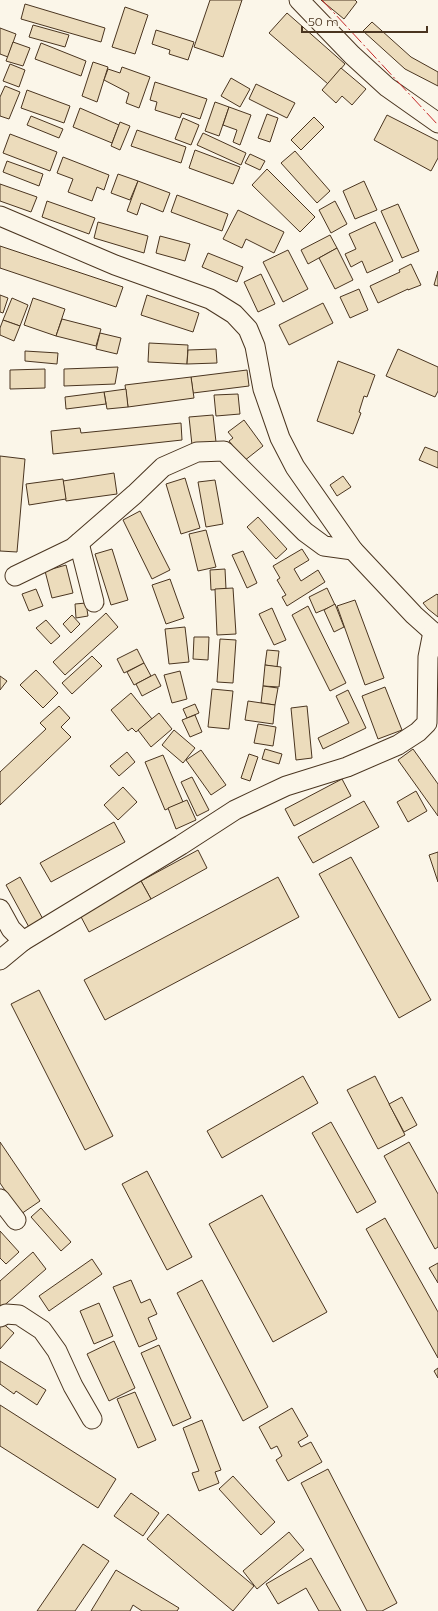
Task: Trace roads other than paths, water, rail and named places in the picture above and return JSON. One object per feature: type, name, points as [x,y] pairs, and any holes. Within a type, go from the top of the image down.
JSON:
[{"type":"street","points":[[299,0],[352,55],[387,87],[438,123]]},
{"type":"street","points":[[0,216],[115,265],[210,299],[234,314],[248,329],[255,346],[262,389],[280,438],[294,467],[353,550],[388,589],[436,633],[428,657],[427,723],[418,732],[398,745],[347,767],[286,786],[235,810],[181,845],[23,941],[0,960]]},
{"type":"street","points":[[15,576],[73,548],[135,494],[163,467],[197,452],[224,451],[305,532],[324,546],[353,550]]},
{"type":"street","points":[[79,543],[94,602]]},
{"type":"street","points":[[0,909],[11,929],[23,941]]},
{"type":"street","points":[[0,1198],[16,1220]]},
{"type":"street","points":[[0,1317],[6,1314],[19,1315],[42,1330],[57,1351],[73,1386],[92,1419]]}]
